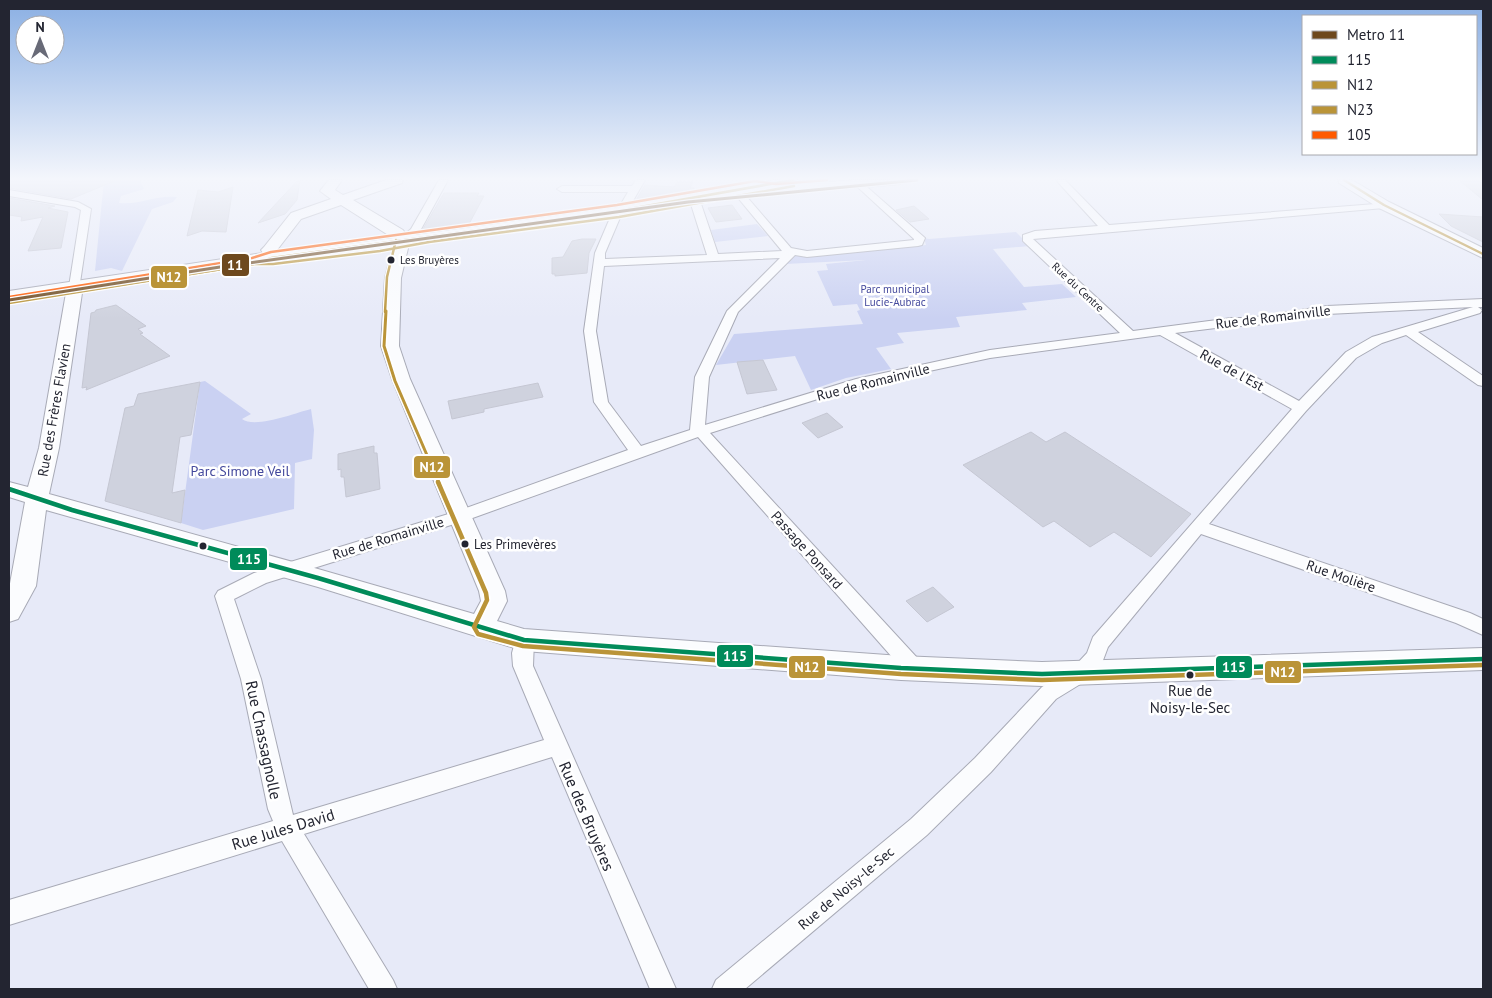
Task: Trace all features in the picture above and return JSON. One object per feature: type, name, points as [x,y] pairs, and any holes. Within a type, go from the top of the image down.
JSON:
[{"type":"main road","points":[[272,258],[269,250],[288,227]]},
{"type":"main road","points":[[387,227],[398,233],[402,241],[393,278],[390,346],[401,379],[461,516],[494,601],[480,628]]},
{"type":"main road","points":[[9,296],[74,289],[253,264],[272,258],[506,227]]},
{"type":"main road","points":[[1428,227],[1483,254]]},
{"type":"main road","points":[[9,303],[74,289]]},
{"type":"main road","name":"Rue des Frères Flavien","points":[[9,612],[23,586],[37,498],[49,448],[74,289]]},
{"type":"main road","points":[[9,489],[72,510],[287,570],[524,640],[1016,674],[1080,674],[1198,667],[1483,658]]},
{"type":"street","points":[[74,289],[84,227]]},
{"type":"street","points":[[402,241],[416,231],[418,227]]},
{"type":"street","points":[[611,227],[600,253],[590,331],[601,402],[638,453]]},
{"type":"street","points":[[704,227],[714,258]]},
{"type":"street","points":[[767,227],[790,253]]},
{"type":"street","points":[[599,263],[790,253],[807,254],[918,243],[920,238],[907,227]]},
{"type":"street","points":[[1106,228],[1123,227]]},
{"type":"street","name":"Rue du Centre","points":[[1106,228],[1035,234],[1028,237],[1028,241],[1131,336]]},
{"type":"street","points":[[699,432],[702,377],[733,311],[790,253]]},
{"type":"street","name":"Rue de Romainville","points":[[287,570],[461,516],[699,432],[876,378],[990,354],[1328,310],[1460,308],[1483,303]]},
{"type":"street","name":"Rue de Noisy-le-Sec","points":[[724,989],[919,827],[983,765],[1049,693],[1080,674],[1095,657],[1100,643],[1198,527],[1302,408],[1351,356],[1377,340],[1408,330],[1460,308],[1483,309]]},
{"type":"street","points":[[1408,330],[1483,382]]},
{"type":"street","name":"Rue de l'Est","points":[[1162,332],[1302,408]]},
{"type":"street","name":"Passage Ponsard","points":[[699,432],[914,668]]},
{"type":"street","name":"Rue Molière","points":[[1198,527],[1463,618],[1483,627]]},
{"type":"street","name":"Rue Chassagnolle","points":[[287,570],[260,578],[224,596],[251,679],[279,809],[287,828],[384,989]]},
{"type":"street","name":"Rue des Bruyères","points":[[524,640],[521,660],[523,666],[663,989]]},
{"type":"street","name":"Rue Jules David","points":[[9,913],[557,746]]},
{"type":"green space","points":[[99,227],[143,227],[122,271],[111,268],[95,271]]},
{"type":"green space","points":[[737,227],[759,227],[768,236],[715,242],[711,230]]},
{"type":"green space","name":"Parc municipal Lucie-Aubrac","points":[[1016,232],[1030,246],[993,249],[1024,287],[1062,284],[1076,297],[1022,303],[1027,310],[956,317],[960,327],[897,333],[904,343],[876,348],[891,369],[846,378],[811,390],[795,356],[716,365],[734,334],[863,324],[857,311],[860,310],[857,304],[833,306],[817,271],[828,270],[826,264],[866,260],[785,264],[793,256],[926,245],[924,238]]},
{"type":"green space","name":"Parc Simone Veil","points":[[205,381],[251,414],[242,419],[248,422],[286,417],[311,409],[314,430],[312,459],[295,463],[294,509],[203,530],[181,523],[200,382]]},
{"type":"building","points":[[39,227],[65,227],[61,248],[28,251]]},
{"type":"building","points":[[189,227],[227,227],[226,232],[202,231],[187,236]]},
{"type":"building","points":[[424,227],[445,227],[423,229]]},
{"type":"building","points":[[1452,227],[1483,227],[1483,242]]},
{"type":"building","points":[[596,239],[589,253],[587,273],[555,276],[555,274],[552,274],[552,258],[563,257],[572,241]]},
{"type":"building","points":[[116,305],[146,326],[138,329],[143,333],[140,334],[170,356],[86,390],[87,387],[82,388],[91,313]]},
{"type":"building","points":[[763,360],[777,390],[747,394],[737,362]]},
{"type":"building","points":[[200,382],[191,435],[180,437],[172,493],[185,490],[181,523],[105,501],[125,408],[134,406],[138,394]]},
{"type":"building","points":[[538,383],[543,397],[484,409],[484,412],[452,419],[448,401]]},
{"type":"building","points":[[827,413],[843,427],[818,438],[802,423]]},
{"type":"building","points":[[1031,432],[1046,442],[1065,432],[1191,514],[1151,557],[1114,532],[1090,547],[1054,521],[1043,527],[963,465]]},
{"type":"building","points":[[374,446],[374,453],[377,453],[380,489],[346,497],[344,477],[341,477],[341,469],[338,470],[338,454]]},
{"type":"building","points":[[933,587],[954,607],[927,622],[906,601]]},
{"type":"metro line","name":"11","points":[[9,300],[220,267],[511,227]]},
{"type":"transit line","name":"105","points":[[9,297],[252,258],[271,252],[458,227]]},
{"type":"transit line","name":"N23","points":[[9,303],[253,264],[272,258],[503,227]]},
{"type":"transit line","name":"N12","points":[[10,302],[254,264],[273,264],[380,251],[429,242],[546,227]]},
{"type":"transit line","name":"N23","points":[[1428,227],[1483,254]]},
{"type":"transit line","name":"N12","points":[[396,240],[387,277],[384,346],[395,381],[486,593],[487,600],[474,627],[478,634],[523,646],[543,648],[901,674],[1042,680],[1483,665]]},
{"type":"transit line","name":"115","points":[[9,489],[72,510],[318,578],[524,640],[901,668],[1042,674],[1483,659]]},
{"type":"place","name":"Les Bruyères","points":[[391,260]]},
{"type":"place","name":"Les Primevères","points":[[465,544]]},
{"type":"place","name":"Rue de Noisy-le-Sec","points":[[1190,675]]}]
